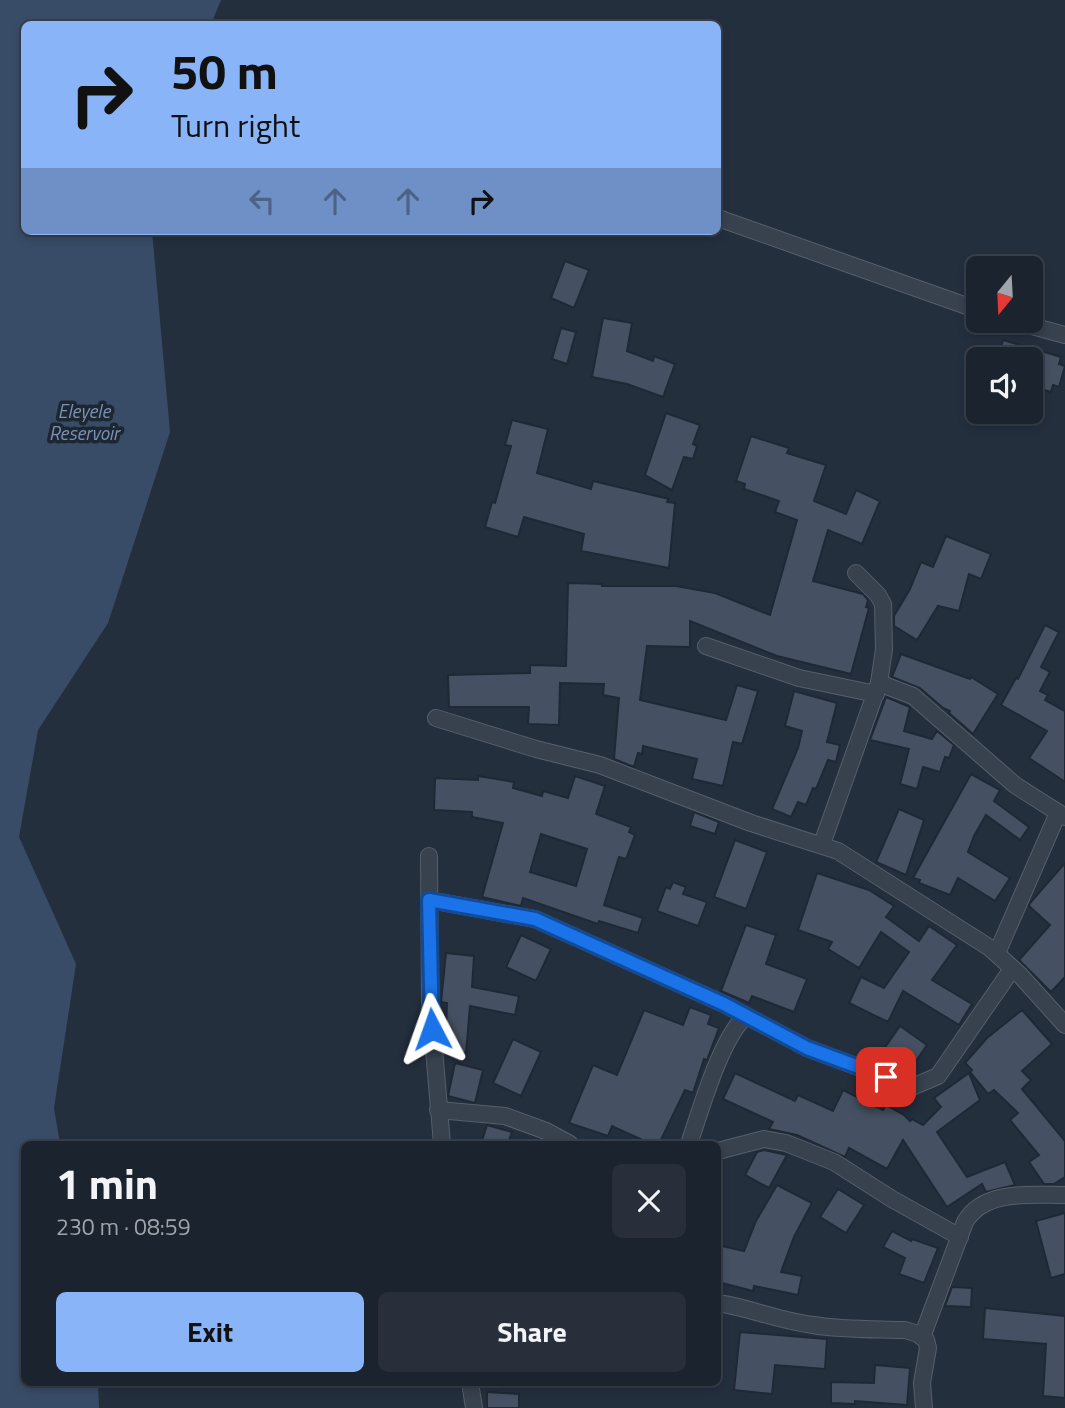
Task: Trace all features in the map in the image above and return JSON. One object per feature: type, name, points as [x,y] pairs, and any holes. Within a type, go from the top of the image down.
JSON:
[{"type":"street","points":[[721,219],[966,306]]},
{"type":"street","points":[[1043,329],[1065,335]]},
{"type":"street","points":[[822,844],[877,689],[884,649],[883,604],[856,573]]},
{"type":"street","points":[[706,646],[799,678],[913,696],[1015,785],[1061,815],[997,953]]},
{"type":"street","points":[[436,718],[536,749],[600,765],[751,823],[838,851],[997,953],[1065,1025]]},
{"type":"street","points":[[429,856],[430,1002],[442,1141]]},
{"type":"street","points":[[429,900],[535,919],[746,1016],[807,1048],[912,1087],[938,1076],[1012,969]]},
{"type":"street","points":[[690,1141],[736,1024],[746,1016]]},
{"type":"street","points":[[439,1110],[505,1116],[564,1141]]},
{"type":"street","points":[[721,1150],[764,1139],[786,1143],[834,1163],[960,1237]]},
{"type":"street","points":[[922,1337],[971,1213],[982,1205],[1002,1198],[1065,1195]]},
{"type":"street","points":[[721,1304],[814,1326],[905,1330],[922,1337],[928,1348],[922,1383],[924,1408]]},
{"type":"street","points":[[471,1386],[474,1408]]},
{"type":"water","name":"Eleyele Reservoir","points":[[0,0],[221,0],[212,21],[21,21],[21,235],[152,235],[170,432],[108,623],[38,730],[19,837],[76,964],[54,1108],[60,1141],[21,1141],[21,1386],[98,1386],[99,1408],[0,1408]]},
{"type":"building","points":[[565,261],[589,270],[574,308],[551,298]]},
{"type":"building","points":[[603,318],[632,323],[627,351],[653,361],[654,356],[675,364],[663,397],[627,384],[592,377]]},
{"type":"building","points":[[561,328],[576,332],[567,364],[552,359]]},
{"type":"building","points":[[1003,340],[1027,347],[1001,347]]},
{"type":"building","points":[[1043,352],[1061,357],[1059,364],[1065,366],[1059,387],[1053,385],[1051,392],[1043,390]]},
{"type":"building","points":[[666,413],[700,425],[693,444],[697,446],[693,459],[684,457],[672,490],[645,475]]},
{"type":"building","points":[[512,420],[548,429],[537,473],[591,489],[593,481],[669,499],[667,502],[675,503],[669,568],[581,551],[584,534],[524,517],[518,537],[485,527],[492,502],[495,503],[511,446],[505,445]]},
{"type":"building","points":[[751,436],[789,448],[787,453],[826,465],[814,501],[846,514],[856,490],[880,501],[862,544],[828,530],[813,581],[863,594],[868,600],[866,607],[869,608],[851,674],[777,656],[690,621],[690,647],[647,646],[640,700],[726,720],[737,685],[758,691],[742,744],[733,742],[723,786],[692,779],[697,759],[643,746],[642,754],[638,753],[634,767],[614,759],[619,698],[603,695],[604,684],[560,683],[559,725],[528,724],[529,707],[449,707],[448,675],[530,673],[530,665],[566,666],[568,583],[676,586],[715,593],[770,615],[797,520],[775,512],[779,501],[744,489],[745,484],[736,481]]},
{"type":"building","points":[[946,536],[991,554],[981,579],[969,574],[959,611],[938,606],[917,640],[894,626],[894,616],[910,589],[921,562],[933,567]]},
{"type":"building","points":[[1045,625],[1059,632],[1041,667],[1050,672],[1040,691],[1048,695],[1045,700],[1065,711],[1065,782],[1029,758],[1047,731],[1001,705],[1016,678],[1018,679]]},
{"type":"building","points":[[901,654],[970,679],[971,677],[998,694],[973,734],[949,713],[950,711],[920,688],[892,677]]},
{"type":"building","points":[[794,691],[837,703],[827,742],[840,745],[836,762],[828,760],[806,805],[798,802],[791,817],[772,809],[798,748],[802,731],[785,726]]},
{"type":"building","points":[[886,697],[910,707],[904,731],[932,739],[937,731],[954,745],[949,758],[945,757],[940,772],[923,767],[917,789],[900,784],[909,749],[870,740]]},
{"type":"building","points":[[971,774],[1000,790],[994,801],[1029,827],[1020,840],[986,815],[974,836],[968,852],[1010,878],[995,901],[958,878],[950,895],[913,878]]},
{"type":"building","points":[[478,776],[514,782],[513,788],[542,796],[543,791],[568,798],[575,776],[605,786],[596,814],[631,827],[629,832],[635,835],[626,859],[619,857],[604,905],[643,918],[638,933],[599,921],[598,924],[523,898],[521,906],[482,897],[503,823],[472,817],[472,812],[434,810],[435,778],[478,780]],"holes":[[[541,834],[587,849],[576,886],[530,872]]]},
{"type":"building","points":[[899,809],[924,820],[906,875],[876,862]]},
{"type":"building","points":[[694,812],[719,822],[715,834],[690,826]]},
{"type":"building","points":[[735,840],[767,852],[746,909],[714,897]]},
{"type":"building","points":[[1065,863],[1065,977],[1051,992],[1019,960],[1050,925],[1029,906],[1030,903]]},
{"type":"building","points":[[817,873],[869,890],[894,906],[886,917],[919,941],[929,926],[957,945],[932,980],[972,1004],[959,1025],[903,991],[888,1022],[849,1003],[861,977],[884,988],[909,952],[881,932],[859,968],[828,949],[832,942],[798,930]]},
{"type":"building","points":[[673,882],[686,887],[683,894],[707,902],[698,926],[657,911],[666,887],[670,889]]},
{"type":"building","points":[[746,925],[776,935],[766,964],[807,979],[794,1012],[752,996],[749,1003],[721,991]]},
{"type":"building","points":[[521,935],[551,949],[536,981],[506,967]]},
{"type":"building","points":[[446,953],[474,956],[472,987],[519,996],[515,1015],[470,1006],[466,1053],[445,1051],[447,1003],[441,1002]]},
{"type":"building","points":[[690,1007],[711,1015],[708,1024],[719,1028],[707,1060],[704,1059],[693,1093],[685,1090],[660,1141],[644,1141],[612,1126],[608,1136],[569,1123],[593,1065],[617,1075],[644,1010],[683,1025]]},
{"type":"building","points":[[1022,1010],[1052,1044],[1022,1071],[1031,1080],[1022,1089],[1065,1141],[1065,1177],[1054,1184],[1044,1184],[1029,1162],[1039,1155],[1010,1120],[1018,1113],[994,1090],[988,1094],[965,1063],[987,1038]]},
{"type":"building","points":[[900,1026],[927,1045],[907,1074],[879,1056]]},
{"type":"building","points":[[513,1039],[541,1052],[521,1096],[493,1083]]},
{"type":"building","points":[[455,1063],[483,1070],[475,1103],[448,1096]]},
{"type":"building","points":[[735,1073],[795,1101],[798,1095],[833,1111],[843,1090],[883,1110],[886,1105],[910,1121],[912,1119],[923,1125],[941,1107],[934,1098],[969,1073],[980,1100],[937,1132],[967,1177],[1005,1162],[1015,1185],[986,1192],[982,1184],[947,1207],[903,1140],[887,1169],[849,1148],[845,1157],[797,1135],[769,1129],[773,1122],[723,1099]]},
{"type":"building","points":[[487,1125],[512,1132],[509,1141],[482,1141]]},
{"type":"building","points":[[764,1150],[787,1155],[769,1188],[745,1175],[757,1152]]},
{"type":"building","points":[[777,1185],[812,1203],[794,1237],[781,1272],[802,1276],[798,1295],[754,1286],[753,1291],[721,1283],[721,1246],[744,1251],[756,1221]]},
{"type":"building","points":[[838,1189],[864,1205],[846,1233],[820,1217]]},
{"type":"building","points":[[1065,1213],[1065,1274],[1051,1278],[1036,1221]]},
{"type":"building","points":[[892,1231],[911,1241],[912,1239],[938,1248],[924,1283],[899,1274],[905,1258],[883,1247]]},
{"type":"building","points":[[952,1287],[972,1288],[971,1307],[945,1306]]},
{"type":"building","points":[[985,1308],[1065,1316],[1065,1398],[1043,1396],[1046,1344],[983,1339]]},
{"type":"building","points":[[740,1332],[827,1339],[825,1369],[775,1365],[772,1394],[734,1390]]},
{"type":"building","points":[[875,1365],[910,1368],[907,1405],[855,1401],[855,1404],[831,1403],[831,1382],[874,1383]]},
{"type":"building","points":[[487,1392],[519,1394],[519,1408],[487,1408]]},
{"type":"route","points":[[432,1029],[429,900],[535,919],[724,1004],[807,1048],[886,1077]]}]
